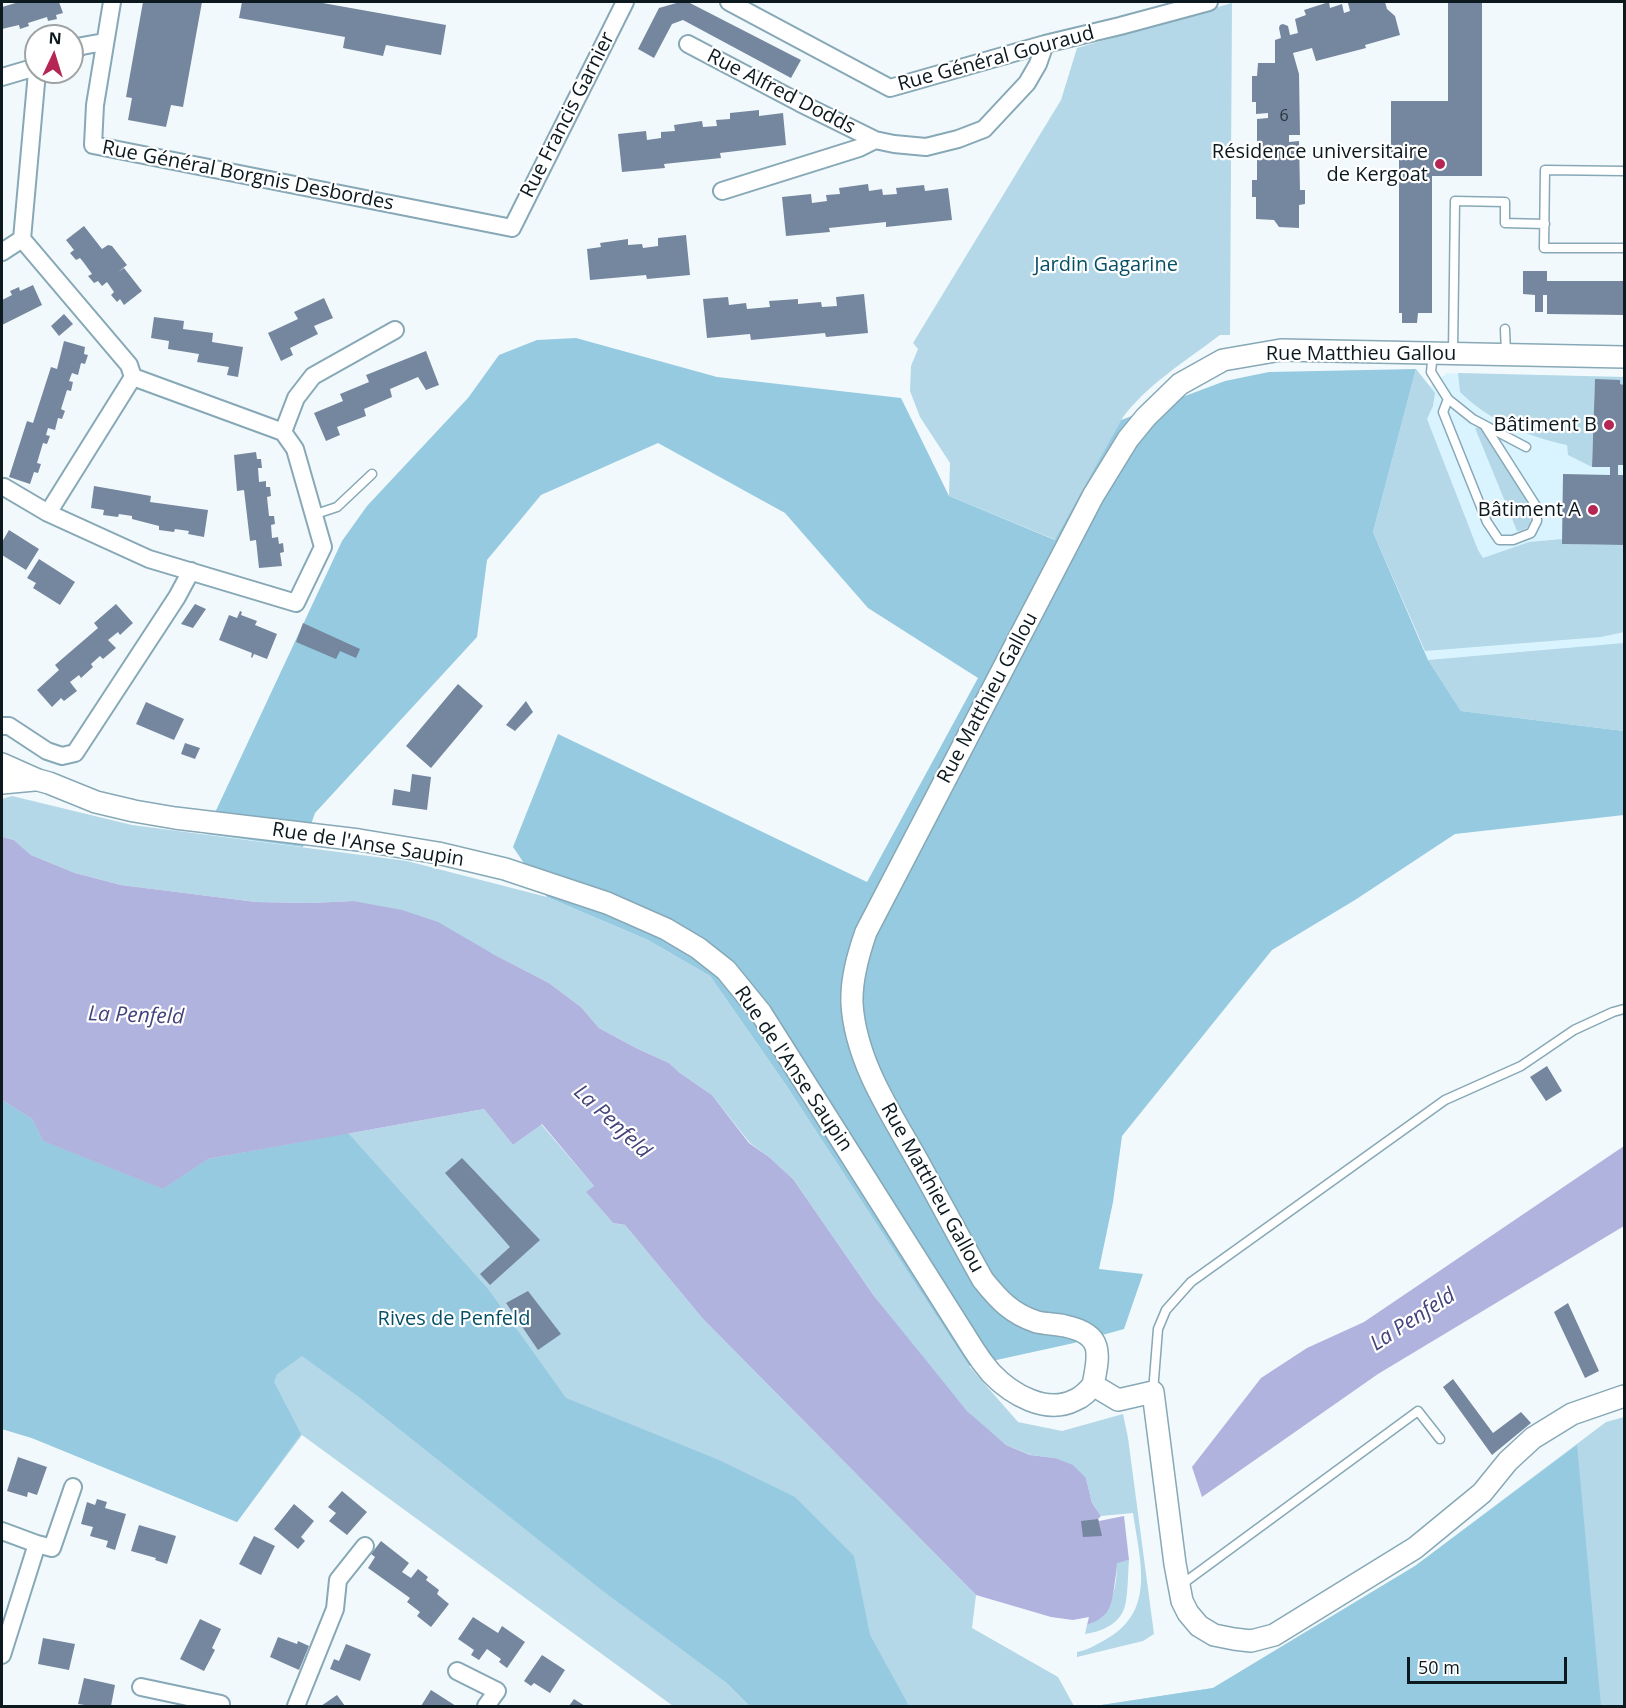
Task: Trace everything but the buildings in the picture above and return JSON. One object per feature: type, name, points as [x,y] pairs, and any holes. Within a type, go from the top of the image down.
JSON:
[{"type":"street","name":"Rue Général Borgnis Desbordes","points":[[112,2],[95,105],[93,146],[512,228]]},
{"type":"street","name":"Rue Francis Garnier","points":[[512,228],[625,2]]},
{"type":"street","name":"Rue Général Gouraud","points":[[729,2],[890,88],[1045,44],[1209,2]]},
{"type":"street","points":[[84,46],[104,42]]},
{"type":"street","name":"Rue Alfred Dodds","points":[[688,44],[875,140],[926,147],[958,139],[984,129],[1027,83],[1038,64],[1045,44]]},
{"type":"street","points":[[2,77],[24,71]]},
{"type":"street","points":[[4,487],[48,513],[149,558],[296,603],[323,547],[295,450],[283,432],[134,377],[129,365],[22,239],[36,84]]},
{"type":"street","name":"Rue Alfred Dodds","points":[[722,191],[859,148],[875,140]]},
{"type":"street","points":[[2,252],[22,239]]},
{"type":"street","points":[[283,432],[296,398],[312,376],[395,330]]},
{"type":"street","name":"Rue Matthieu Gallou","points":[[1093,1385],[1097,1351],[1088,1333],[1038,1322],[1019,1314],[1000,1302],[983,1280],[873,1081],[860,1044],[852,1006],[852,990],[858,957],[866,932],[1093,496],[1128,439],[1146,417],[1180,384],[1223,360],[1281,350],[1624,357]]},
{"type":"street","points":[[48,513],[134,377]]},
{"type":"street","points":[[2,726],[9,726],[47,751],[62,756],[75,753],[177,597],[191,571]]},
{"type":"street","name":"Rue de l'Anse Saupin","points":[[2,764],[96,802],[134,811],[359,840],[438,853],[517,873],[607,903],[666,929],[699,948],[726,970],[761,1013],[974,1350],[991,1373],[1018,1394],[1044,1405],[1059,1405],[1074,1401],[1084,1395],[1093,1385]]},
{"type":"street","name":"Rue de l'Anse Saupin","points":[[2,783],[38,780]]},
{"type":"street","points":[[1093,1385],[1118,1400],[1153,1392],[1182,1600],[1188,1613],[1199,1626],[1214,1635],[1251,1641],[1274,1635],[1415,1548],[1482,1493],[1508,1461],[1533,1438],[1572,1414],[1624,1396]]},
{"type":"street","points":[[2,1531],[52,1548],[74,1487]]},
{"type":"street","points":[[2,1654],[37,1544]]},
{"type":"street","points":[[296,1707],[335,1610],[338,1580],[365,1546]]},
{"type":"street","points":[[457,1671],[497,1691],[486,1707]]},
{"type":"street","points":[[141,1687],[224,1706]]},
{"type":"lane","points":[[1624,171],[1545,170],[1544,248],[1624,248]]},
{"type":"lane","points":[[1526,447],[1473,419],[1448,399],[1431,372],[1443,353],[1455,201],[1505,202],[1505,223],[1545,224]]},
{"type":"lane","points":[[1506,329],[1506,354]]},
{"type":"lane","points":[[1448,399],[1443,412],[1488,522],[1499,540],[1513,540],[1531,533],[1538,521],[1536,506],[1485,426]]},
{"type":"lane","points":[[313,515],[337,507],[372,474]]},
{"type":"lane","points":[[1153,1392],[1158,1329],[1166,1310],[1191,1282],[1445,1100],[1521,1066],[1574,1030],[1624,1008]]},
{"type":"lane","points":[[1179,1587],[1418,1412],[1440,1439]]},
{"type":"shaded area","points":[[1416,369],[1430,386],[1447,373],[1624,377],[1624,731],[1428,660],[1415,626]]},
{"type":"green space","name":"Jardin Gagarine","points":[[1232,3],[1230,335],[1220,335],[1167,374],[1131,407],[1121,420],[1056,540],[949,496],[950,463],[920,417],[910,391],[911,366],[918,349],[913,343],[1061,100],[1077,48]]},
{"type":"green space","points":[[576,338],[717,377],[901,398],[949,496],[1055,540],[1121,420],[1225,381],[1269,372],[1416,369],[1373,532],[1428,660],[1461,711],[1624,731],[1624,815],[1455,834],[1355,900],[1272,950],[1122,1136],[1113,1202],[1099,1269],[1143,1274],[1124,1329],[1074,1343],[969,1366],[786,1085],[710,976],[648,940],[547,897],[513,847],[558,734],[867,882],[978,678],[868,608],[785,513],[658,443],[541,495],[487,560],[477,637],[315,813],[303,847],[205,834],[342,541],[367,506],[468,398],[499,355],[537,340]]},
{"type":"green space","points":[[1416,369],[1435,393],[1433,406],[1427,419],[1483,558],[1529,542],[1562,539],[1562,544],[1624,545],[1624,632],[1601,637],[1425,651],[1373,532]]},
{"type":"green space","points":[[1458,373],[1624,377],[1624,385],[1595,380],[1592,467],[1568,455],[1567,445],[1523,432],[1483,411],[1460,392]]},
{"type":"green space","points":[[1475,428],[1480,428],[1525,497],[1531,517],[1529,525],[1523,530],[1517,531]]},
{"type":"green space","points":[[1624,643],[1624,731],[1461,711],[1428,660]]},
{"type":"green space","points":[[12,796],[132,825],[407,861],[547,897],[648,940],[710,976],[786,1085],[969,1366],[1018,1422],[1062,1431],[1123,1414],[1154,1634],[1143,1641],[1077,1657],[1077,1652],[1097,1645],[1120,1629],[1131,1616],[1138,1601],[1141,1568],[1133,1513],[1101,1516],[1092,1503],[1086,1478],[1055,1458],[1031,1455],[1006,1445],[967,1411],[874,1296],[793,1179],[750,1143],[712,1095],[669,1063],[599,1028],[581,1007],[549,983],[493,954],[353,901],[256,902],[121,885],[75,873],[31,855],[14,840],[2,837],[2,799]]},
{"type":"green space","name":"Rives de Penfeld","points":[[2,1100],[32,1119],[43,1141],[208,1159],[484,1109],[513,1145],[541,1124],[594,1186],[587,1193],[613,1223],[625,1225],[703,1319],[976,1595],[972,1628],[1058,1677],[1074,1706],[673,1706],[302,1435],[237,1522],[32,1438],[2,1429]]},
{"type":"green space","name":"Rives de Penfeld","points":[[2,1100],[32,1119],[43,1141],[163,1189],[208,1159],[348,1133],[488,1289],[566,1398],[719,1460],[795,1497],[854,1556],[870,1635],[909,1706],[750,1706],[727,1683],[603,1591],[359,1397],[302,1356],[277,1374],[274,1382],[301,1434],[237,1522],[32,1438],[2,1429]]},
{"type":"green space","points":[[1624,1417],[1624,1706],[1095,1706],[1213,1688],[1415,1566],[1606,1422]]},
{"type":"green space","points":[[1577,1445],[1601,1706],[1095,1706],[1213,1688],[1415,1566]]},
{"type":"green space","points":[[1129,1560],[1126,1599],[1121,1615],[1108,1627],[1085,1634],[1087,1625],[1102,1614],[1111,1599],[1116,1581],[1117,1562]]},
{"type":"water","name":"La Penfeld","points":[[2,837],[14,840],[31,855],[75,873],[121,885],[256,902],[353,901],[402,910],[438,922],[549,983],[581,1007],[599,1028],[669,1063],[712,1095],[749,1143],[769,1157],[793,1179],[874,1296],[967,1411],[1006,1445],[1030,1455],[1055,1458],[1073,1465],[1086,1478],[1092,1503],[1101,1516],[1099,1521],[1124,1516],[1129,1560],[1117,1563],[1110,1607],[1100,1619],[1087,1625],[1089,1617],[1073,1620],[1051,1617],[976,1595],[703,1319],[625,1225],[613,1223],[586,1192],[594,1186],[542,1124],[513,1145],[484,1109],[208,1159],[163,1189],[43,1141],[32,1119],[2,1100]]},
{"type":"water","name":"La Penfeld","points":[[1624,1146],[1624,1226],[1378,1374],[1202,1497],[1192,1467],[1261,1378],[1307,1348],[1364,1322]]},
{"type":"place","name":"Résidence universitaire de Kergoat","points":[[1440,164]]},
{"type":"place","name":"Bâtiment B","points":[[1609,425]]},
{"type":"place","name":"Bâtiment A","points":[[1593,510]]}]
